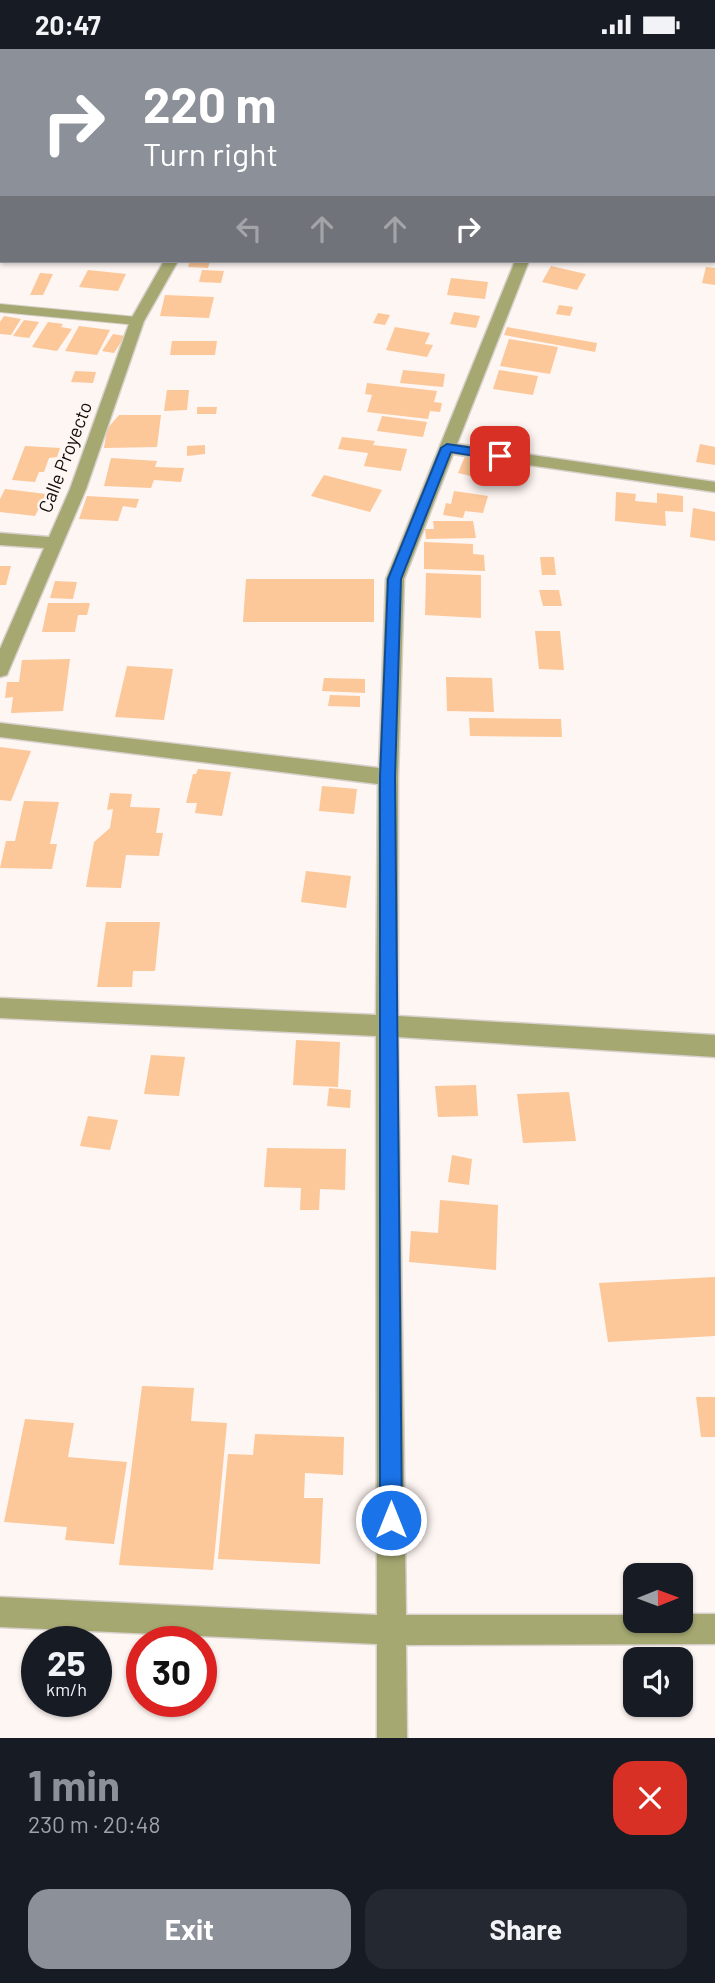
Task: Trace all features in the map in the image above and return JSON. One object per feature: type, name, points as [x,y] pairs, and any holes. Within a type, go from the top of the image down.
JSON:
[{"type":"street","name":"Calle Proyecto","points":[[0,670],[78,489],[137,321],[170,263]]},
{"type":"street","points":[[392,1738],[387,1026],[388,777],[395,579],[521,263]]},
{"type":"street","points":[[447,448],[715,487]]},
{"type":"street","points":[[0,539],[55,543]]},
{"type":"street","points":[[0,730],[388,777]]},
{"type":"street","points":[[0,1008],[387,1026],[715,1047]]},
{"type":"street","points":[[0,1612],[392,1630],[715,1629]]},
{"type":"lane","points":[[0,308],[137,321]]},
{"type":"building","points":[[189,263],[209,263],[208,268],[188,267]]},
{"type":"building","points":[[551,266],[586,274],[577,290],[542,282]]},
{"type":"building","points":[[706,267],[715,268],[715,285],[702,283]]},
{"type":"building","points":[[88,270],[126,274],[118,291],[79,287]]},
{"type":"building","points":[[202,270],[224,271],[221,283],[199,282]]},
{"type":"building","points":[[40,273],[53,274],[43,295],[30,295]]},
{"type":"building","points":[[451,278],[488,282],[485,299],[447,295]]},
{"type":"building","points":[[165,295],[214,297],[209,318],[160,316]]},
{"type":"building","points":[[559,305],[573,307],[570,316],[556,314]]},
{"type":"building","points":[[454,312],[480,316],[476,328],[450,324]]},
{"type":"building","points":[[378,313],[390,315],[385,325],[373,323]]},
{"type":"building","points":[[4,316],[21,319],[11,335],[0,334],[0,322]]},
{"type":"building","points":[[24,320],[39,322],[29,338],[13,336]]},
{"type":"building","points":[[48,322],[63,324],[61,327],[72,329],[57,351],[32,347]]},
{"type":"building","points":[[79,326],[110,330],[97,355],[65,351]]},
{"type":"building","points":[[395,327],[430,333],[425,344],[433,345],[427,357],[386,350]]},
{"type":"building","points":[[507,327],[597,343],[595,352],[504,335]]},
{"type":"building","points":[[113,334],[125,336],[114,353],[102,351]]},
{"type":"building","points":[[509,339],[558,347],[550,374],[500,366]]},
{"type":"building","points":[[172,341],[217,341],[215,355],[170,355]]},
{"type":"building","points":[[403,370],[445,374],[443,387],[400,383]]},
{"type":"building","points":[[499,370],[538,376],[533,395],[493,389]]},
{"type":"building","points":[[75,371],[96,372],[93,383],[71,382]]},
{"type":"building","points":[[367,383],[437,391],[434,402],[442,403],[440,412],[430,411],[428,419],[367,412],[372,395],[365,394]]},
{"type":"building","points":[[167,390],[189,390],[187,410],[164,411]]},
{"type":"building","points":[[197,407],[217,407],[216,414],[197,414]]},
{"type":"building","points":[[119,415],[161,415],[157,447],[104,448],[107,429]]},
{"type":"building","points":[[382,416],[427,422],[423,437],[377,431]]},
{"type":"building","points":[[342,437],[375,441],[373,445],[407,449],[401,471],[364,466],[368,453],[338,449]]},
{"type":"building","points":[[700,444],[715,447],[715,465],[696,462]]},
{"type":"building","points":[[205,445],[205,454],[187,456],[187,446]]},
{"type":"building","points":[[25,446],[60,448],[57,457],[49,458],[44,472],[39,472],[35,482],[12,480]]},
{"type":"building","points":[[466,454],[496,461],[488,480],[458,473]]},
{"type":"building","points":[[111,458],[157,461],[155,467],[184,468],[181,482],[154,480],[151,488],[104,486]]},
{"type":"building","points":[[324,475],[382,490],[370,512],[311,496]]},
{"type":"building","points":[[5,489],[46,494],[35,516],[0,512],[0,499]]},
{"type":"building","points":[[454,491],[488,496],[483,513],[465,511],[463,518],[443,515],[446,503],[451,504]]},
{"type":"building","points":[[616,492],[636,494],[635,501],[657,503],[657,493],[683,496],[683,512],[665,511],[666,526],[615,521]]},
{"type":"building","points":[[87,496],[139,499],[136,508],[123,506],[118,521],[79,519]]},
{"type":"building","points":[[693,508],[715,512],[715,541],[690,537]]},
{"type":"building","points":[[433,521],[473,521],[476,538],[426,539],[425,529],[434,529]]},
{"type":"building","points":[[424,542],[473,544],[473,554],[484,555],[485,571],[424,569]]},
{"type":"building","points":[[540,557],[554,557],[556,575],[542,575]]},
{"type":"building","points":[[0,566],[11,566],[6,585],[0,585]]},
{"type":"building","points":[[426,573],[481,575],[481,618],[425,615]]},
{"type":"building","points":[[246,579],[374,579],[374,622],[243,622]]},
{"type":"building","points":[[55,581],[77,582],[73,599],[50,598]]},
{"type":"building","points":[[539,590],[559,590],[562,606],[543,606]]},
{"type":"building","points":[[48,603],[90,603],[87,615],[78,615],[75,632],[42,632]]},
{"type":"building","points":[[535,631],[560,631],[564,670],[539,669]]},
{"type":"building","points":[[70,659],[63,711],[11,713],[13,697],[5,698],[7,682],[19,682],[22,660]]},
{"type":"building","points":[[127,666],[173,669],[164,720],[115,717]]},
{"type":"building","points":[[446,677],[492,678],[494,712],[447,711]]},
{"type":"building","points":[[324,678],[365,679],[365,693],[322,691]]},
{"type":"building","points":[[330,695],[360,696],[360,707],[328,706]]},
{"type":"building","points":[[469,718],[561,719],[562,737],[470,736]]},
{"type":"building","points":[[0,747],[31,751],[11,801],[0,800]]},
{"type":"building","points":[[198,769],[231,772],[222,816],[195,813],[197,803],[186,803],[193,774],[196,774]]},
{"type":"building","points":[[322,786],[357,789],[354,814],[319,811]]},
{"type":"building","points":[[110,793],[132,794],[130,807],[160,808],[156,833],[163,833],[159,856],[126,855],[121,888],[86,887],[94,842],[110,828],[113,809],[107,810]]},
{"type":"building","points":[[24,801],[59,802],[50,844],[57,844],[52,869],[0,868],[6,841],[15,841]]},
{"type":"building","points":[[306,871],[351,876],[346,908],[301,902]]},
{"type":"building","points":[[106,922],[160,922],[155,971],[133,971],[132,987],[97,987]]},
{"type":"building","points":[[296,1040],[340,1042],[338,1087],[293,1085]]},
{"type":"building","points":[[151,1055],[185,1057],[179,1096],[144,1094]]},
{"type":"building","points":[[476,1085],[478,1116],[438,1117],[435,1086]]},
{"type":"building","points":[[329,1088],[351,1090],[350,1108],[327,1106]]},
{"type":"building","points":[[569,1092],[576,1141],[523,1143],[517,1094]]},
{"type":"building","points":[[88,1116],[118,1120],[110,1150],[80,1146]]},
{"type":"building","points":[[267,1148],[346,1149],[345,1190],[320,1189],[319,1210],[300,1210],[301,1188],[264,1187]]},
{"type":"building","points":[[452,1155],[472,1159],[469,1185],[448,1182]]},
{"type":"building","points":[[440,1200],[498,1205],[496,1270],[409,1262],[411,1231],[438,1233]]},
{"type":"building","points":[[715,1277],[715,1336],[608,1342],[599,1283]]},
{"type":"building","points":[[142,1386],[194,1388],[191,1421],[227,1423],[213,1570],[119,1565]]},
{"type":"building","points":[[696,1397],[715,1397],[715,1437],[701,1437]]},
{"type":"building","points":[[25,1419],[74,1423],[68,1457],[127,1462],[114,1544],[65,1540],[67,1527],[4,1522]]},
{"type":"building","points":[[255,1434],[344,1437],[343,1475],[305,1473],[304,1498],[323,1498],[320,1564],[218,1559],[228,1454],[253,1455]]},
{"type":"route","points":[[391,1520],[388,777],[395,579],[447,448],[500,456]]}]
